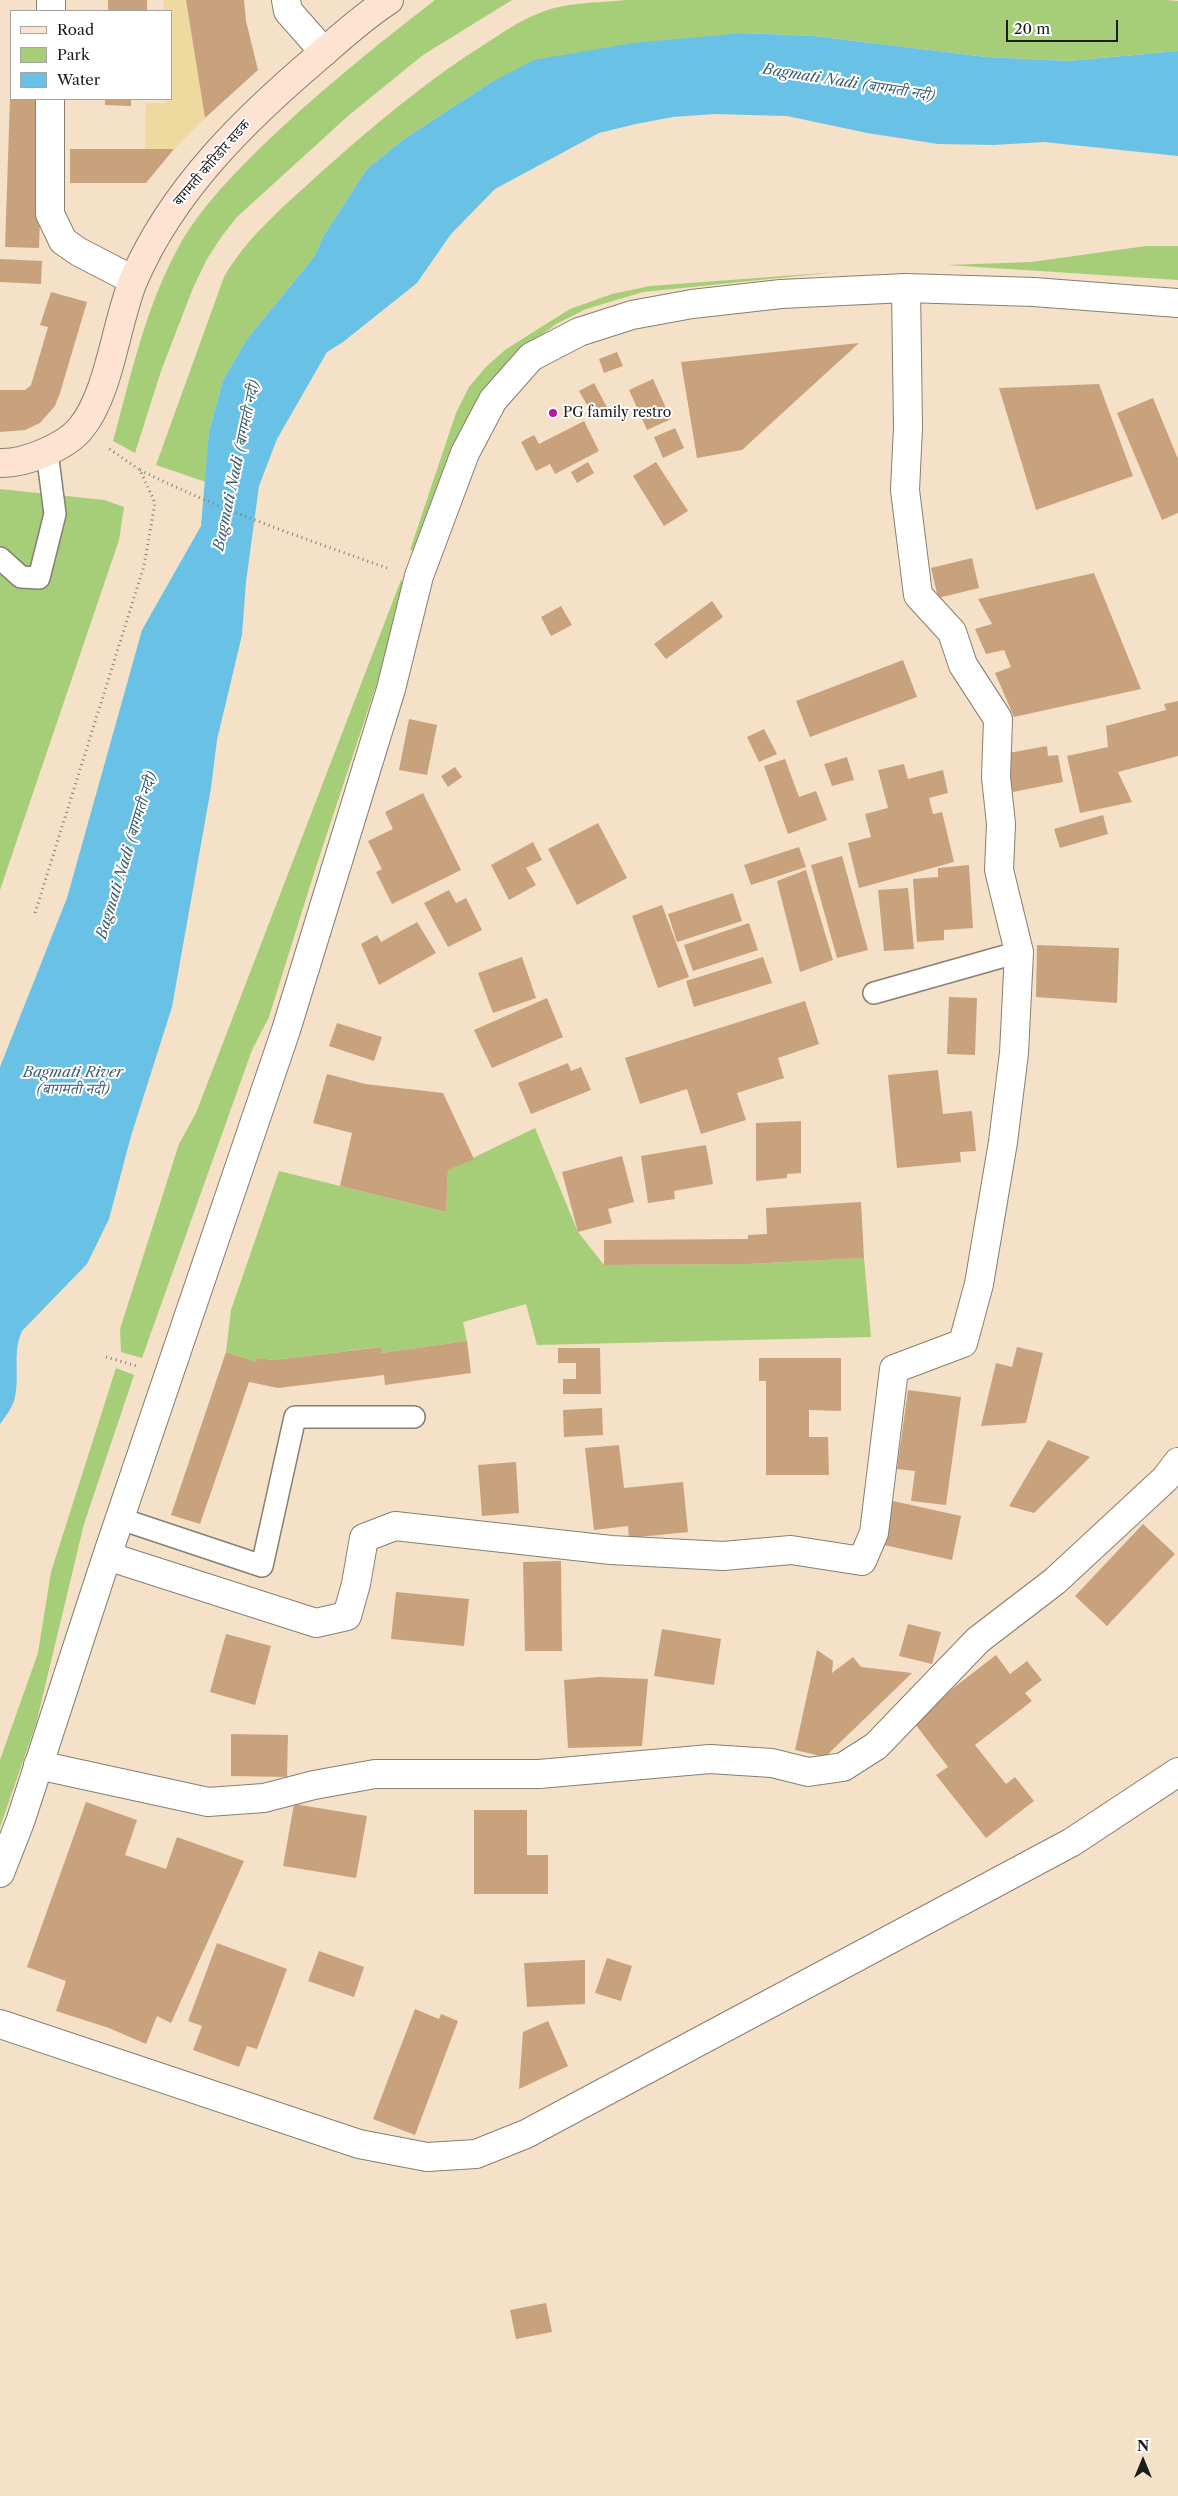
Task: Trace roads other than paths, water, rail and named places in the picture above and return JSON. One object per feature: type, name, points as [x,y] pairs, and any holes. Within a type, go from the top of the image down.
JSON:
[{"type":"main road","name":"बागमती कोरिडोर सडक","points":[[47,452],[81,429],[94,408],[133,280],[153,239],[182,194],[216,154],[270,98],[389,0]]},
{"type":"main road","points":[[0,463],[27,459],[47,452]]},
{"type":"street","points":[[286,0],[288,11],[324,52]]},
{"type":"street","points":[[50,100],[50,214],[63,240],[79,252],[133,280]]},
{"type":"street","points":[[107,1556],[316,1623],[347,1616],[356,1584],[364,1538],[395,1526],[611,1550],[723,1556],[791,1550],[862,1561],[874,1533],[894,1369],[963,1343],[979,1284],[1003,1142],[1014,1053],[1019,952],[999,870],[1000,824],[996,777],[998,719],[963,665],[952,632],[918,595],[905,490],[908,428],[906,288]]},
{"type":"street","points":[[0,1873],[286,1030],[391,689],[420,576],[465,453],[493,400],[531,357],[579,332],[640,313],[692,304],[781,294],[906,288],[1034,292],[1178,303]]},
{"type":"street","points":[[38,1765],[208,1802],[264,1798],[314,1785],[375,1774],[539,1774],[710,1759],[772,1763],[808,1772],[843,1767],[876,1746],[978,1640],[1055,1581],[1152,1492],[1178,1462]]},
{"type":"street","points":[[0,2024],[360,2144],[427,2157],[476,2154],[526,2134],[1072,1842],[1178,1772]]},
{"type":"lane","points":[[0,558],[21,577],[39,578],[54,514],[47,452]]},
{"type":"lane","points":[[874,993],[1019,952]]},
{"type":"lane","points":[[121,1519],[262,1566],[295,1417],[414,1416]]},
{"type":"water","name":"Bagmati River (बागमती नदी)","points":[[744,33],[814,36],[986,57],[1068,61],[1178,51],[1178,156],[1044,142],[994,145],[938,144],[867,133],[787,116],[714,114],[673,117],[636,124],[599,133],[495,189],[451,234],[417,283],[343,342],[327,352],[277,439],[259,486],[246,582],[242,635],[217,740],[211,788],[172,1007],[131,1136],[109,1219],[87,1264],[22,1331],[17,1347],[15,1397],[11,1408],[0,1424],[0,1067],[67,898],[142,630],[201,526],[209,432],[223,380],[247,339],[314,257],[324,235],[367,169],[404,139],[490,83],[534,60],[633,43]]},
{"type":"place","name":"PG family restro","points":[[553,413]]},
{"type":"water label","name":"Bagmati Nadi (बागमती नदी)","points":[[849,83]]},
{"type":"water label","name":"Bagmati Nadi (बागमती नदी)","points":[[237,465]]},
{"type":"water label","name":"Bagmati Nadi (बागमती नदी)","points":[[127,855]]}]
